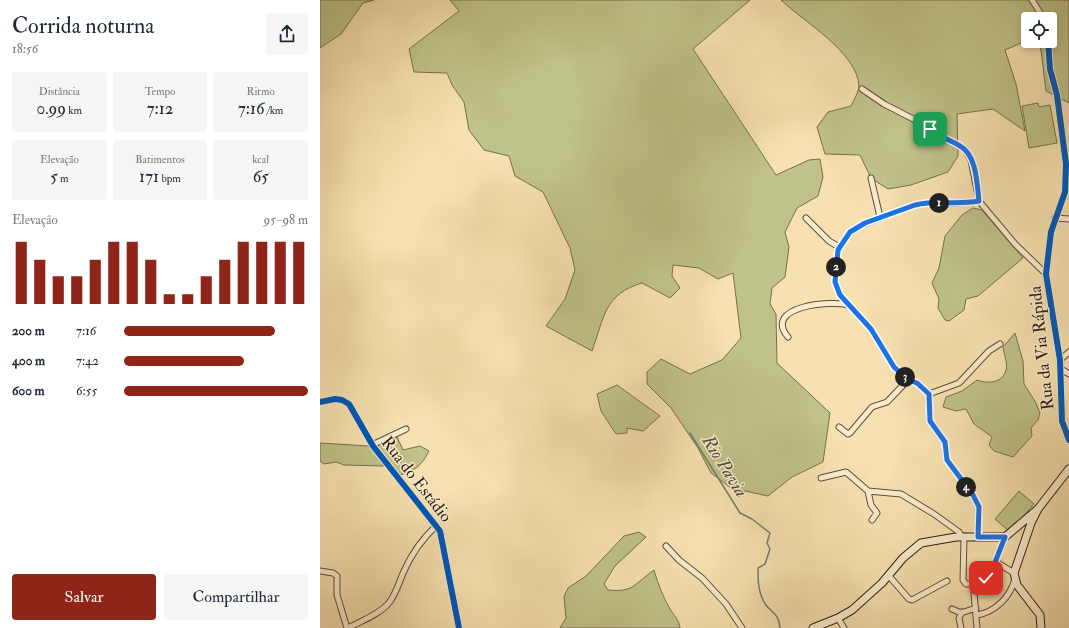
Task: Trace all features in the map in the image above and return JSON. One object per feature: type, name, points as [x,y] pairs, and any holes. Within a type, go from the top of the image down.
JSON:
[{"type":"street","points":[[1032,0],[1040,12]]},
{"type":"street","name":"Rua da Via Rápida","points":[[1048,48],[1050,69],[1056,95],[1066,164],[1065,192],[1051,232],[1048,269],[1046,274],[1060,360],[1062,420],[1069,440]]},
{"type":"street","points":[[862,89],[884,104],[921,123],[939,136],[965,149],[971,160],[979,201],[1015,244],[1046,274]]},
{"type":"street","points":[[872,178],[880,217]]},
{"type":"street","points":[[978,537],[979,507],[973,495],[947,460],[945,442],[930,421],[929,394],[917,383],[908,380],[894,367],[871,329],[840,295],[835,282],[839,248],[850,232],[865,223],[924,203],[957,204],[979,201]]},
{"type":"street","points":[[806,218],[829,241],[839,248]]},
{"type":"street","points":[[1055,218],[1069,219]]},
{"type":"street","points":[[788,337],[784,331],[783,321],[786,315],[805,307],[827,303],[839,302],[849,306]]},
{"type":"street","points":[[929,394],[959,383],[989,351],[1000,344]]},
{"type":"street","points":[[1060,360],[1069,352]]},
{"type":"street","points":[[1060,369],[1069,374]]},
{"type":"street","points":[[839,427],[848,434],[850,433],[872,407],[887,402],[908,380]]},
{"type":"street","name":"Rua do Estádio","points":[[320,402],[335,399],[342,400],[349,404],[372,445],[442,535],[452,599],[459,628]]},
{"type":"street","points":[[372,445],[406,429]]},
{"type":"street","points":[[977,615],[993,610],[1010,592],[1029,521],[1069,469]]},
{"type":"street","points":[[821,478],[846,472],[868,491],[901,494],[934,514],[959,532],[963,537],[963,580],[966,584],[975,584],[990,575],[1005,537],[1029,521]]},
{"type":"street","points":[[868,491],[871,505],[877,512],[872,520]]},
{"type":"street","points":[[320,571],[333,573],[337,576],[337,595],[347,628],[377,613],[387,605],[397,588],[411,556],[425,536],[436,526]]},
{"type":"street","points":[[813,628],[838,618],[852,610],[889,576],[904,558],[922,544],[933,540],[963,537],[1005,537]]},
{"type":"street","points":[[666,546],[679,560],[702,578],[731,611],[742,628]]},
{"type":"street","points":[[996,562],[1014,575],[1021,592],[1040,615],[1041,628]]},
{"type":"street","points":[[889,576],[912,600],[947,581]]},
{"type":"street","points":[[975,584],[974,593],[977,628]]},
{"type":"street","points":[[952,609],[962,612],[976,608]]},
{"type":"street","points":[[961,628],[958,618],[962,612]]},
{"type":"street","points":[[838,618],[844,628]]},
{"type":"green space","points":[[320,0],[374,0],[363,3],[341,34],[320,48]]},
{"type":"green space","points":[[450,0],[750,0],[693,49],[776,175],[809,160],[820,159],[823,177],[818,196],[797,208],[785,232],[789,247],[785,277],[772,288],[770,304],[776,314],[777,363],[830,413],[823,462],[792,477],[768,496],[731,488],[711,473],[698,448],[671,408],[647,384],[647,372],[661,359],[690,374],[722,360],[741,338],[733,273],[718,279],[699,268],[673,265],[672,276],[680,288],[670,298],[642,283],[629,288],[620,294],[607,309],[592,351],[546,326],[565,299],[575,270],[570,248],[543,192],[515,176],[509,156],[484,150],[469,130],[464,102],[452,85],[447,73],[414,72],[409,49],[459,11]]},
{"type":"green space","points":[[781,0],[1069,0],[1069,103],[1046,91],[1041,48],[1057,48],[1057,12],[1021,12],[1021,43],[1005,50],[1016,84],[1025,131],[993,109],[957,114],[958,156],[948,172],[911,185],[888,189],[871,178],[860,155],[825,154],[817,127],[828,112],[851,106],[859,86],[856,73],[849,61],[828,38]]},
{"type":"green space","points":[[1038,103],[1039,107],[1050,105],[1057,143],[1029,148],[1022,106]]},
{"type":"green space","points":[[973,208],[982,210],[1023,258],[978,296],[966,299],[964,310],[949,321],[945,320],[938,308],[939,299],[932,283],[939,268],[945,236],[962,215]]},
{"type":"green space","points":[[1015,333],[1023,361],[1024,384],[1036,403],[1040,413],[1038,420],[1031,428],[1032,436],[1013,457],[994,451],[989,445],[992,437],[974,424],[966,409],[956,411],[943,407],[946,397],[962,391],[977,380],[990,382],[1002,378],[1006,368],[1003,347]]},
{"type":"green space","points":[[617,385],[660,416],[643,431],[627,428],[627,433],[616,434],[601,411],[597,394]]},
{"type":"green space","points":[[397,437],[403,450],[420,446],[429,451],[418,467],[410,472],[400,475],[384,458],[377,446]]},
{"type":"green space","points":[[320,443],[369,446],[384,466],[344,465],[336,462],[324,464],[320,461]]},
{"type":"green space","points":[[1019,491],[1034,504],[1010,532],[995,519]]},
{"type":"green space","points":[[639,532],[646,537],[615,566],[604,584],[608,590],[623,590],[634,586],[654,570],[663,595],[680,628],[560,628],[566,618],[564,597],[568,588],[586,576],[624,536]]},
{"type":"waterway","name":"Rio Pavia","points":[[690,433],[740,513],[752,519],[770,533],[767,543],[770,549],[765,564],[758,568],[758,583],[763,601],[777,617],[780,628]]},
{"type":"cycle path","points":[[1048,48],[1050,69],[1057,95],[1066,164],[1065,192],[1051,232],[1046,274],[1060,360],[1062,421],[1069,440]]},
{"type":"cycle path","points":[[979,201],[957,204],[924,203],[858,227],[845,238],[838,250],[835,282],[840,295],[871,329],[894,367],[908,380],[917,383],[929,394],[930,421],[945,442],[947,460],[973,495],[979,507],[979,537]]},
{"type":"cycle path","points":[[320,402],[335,399],[342,400],[349,404],[373,446],[440,531],[459,628]]},
{"type":"route","points":[[930,129],[939,136],[965,149],[969,154],[973,167],[979,201],[957,204],[924,203],[858,226],[844,238],[838,250],[835,282],[843,300],[871,329],[894,367],[908,380],[917,383],[929,394],[930,421],[944,439],[946,446],[945,456],[954,471],[973,495],[979,507],[980,519],[978,537],[1005,537],[990,575],[986,578]]}]
